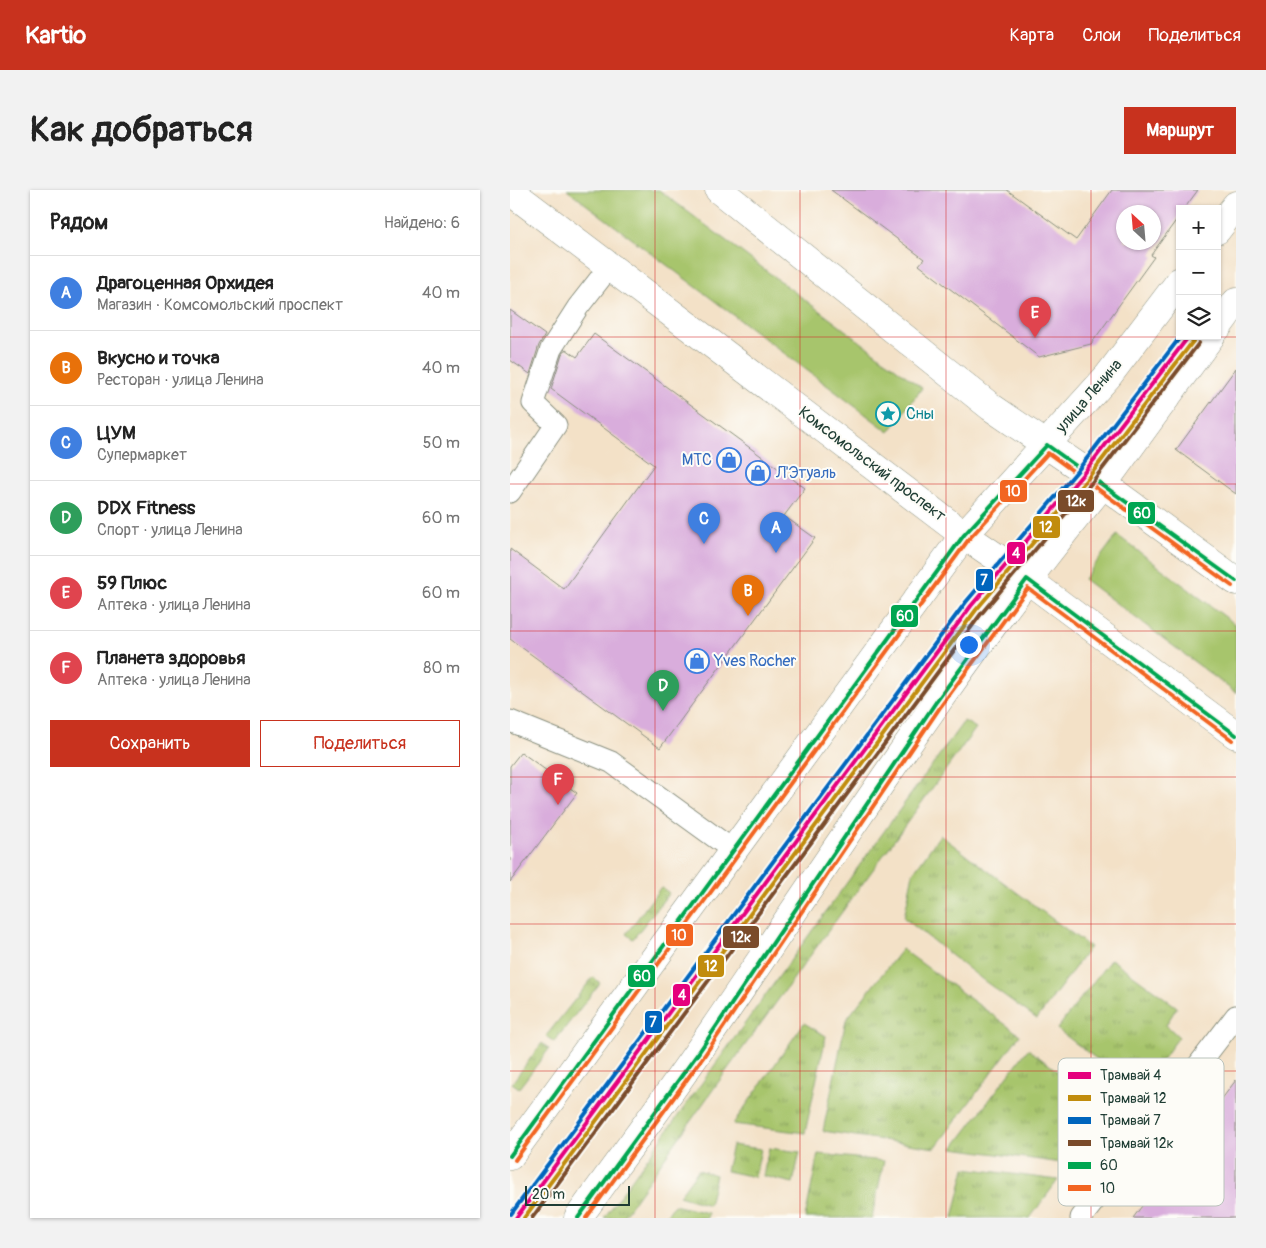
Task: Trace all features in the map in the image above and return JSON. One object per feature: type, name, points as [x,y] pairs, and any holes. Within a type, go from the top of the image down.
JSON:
[{"type":"main road","points":[[719,190],[991,406],[1103,484],[1236,581]]},
{"type":"main road","name":"Комсомольский проспект","points":[[510,191],[964,535],[1027,579],[1236,735]]},
{"type":"main road","points":[[1221,225],[1236,205]]},
{"type":"main road","name":"улица Ленина","points":[[510,1156],[964,535],[1108,376],[1176,285]]},
{"type":"main road","points":[[1221,323],[1236,302]]},
{"type":"main road","points":[[578,1218],[698,1052],[936,702],[1027,579],[1103,484],[1208,340]]},
{"type":"lane","points":[[510,492],[556,425],[533,403],[551,348],[578,307],[610,266]]},
{"type":"lane","points":[[511,723],[611,762],[734,851]]},
{"type":"lane","points":[[1204,1058],[1236,1017]]},
{"type":"lane","points":[[1081,1218],[1090,1206]]},
{"type":"green space","points":[[567,190],[659,190],[922,388],[889,432]]},
{"type":"green space","points":[[1117,535],[1236,625],[1236,693],[1084,579]]},
{"type":"green space","points":[[964,721],[976,728],[727,1070],[622,1218],[604,1218]]},
{"type":"green space","points":[[940,835],[1090,947],[1037,1019],[983,980],[904,918],[913,873]]},
{"type":"green space","points":[[661,887],[669,893],[633,939],[626,934]]},
{"type":"green space","points":[[902,949],[1020,1035],[935,1148],[823,1131],[846,1020]]},
{"type":"green space","points":[[1111,959],[1177,1007],[1166,1025],[1179,1037],[1163,1058],[1095,1058],[1057,1029]]},
{"type":"green space","points":[[593,977],[600,983],[554,1042],[546,1036]]},
{"type":"green space","points":[[804,1023],[826,1036],[805,1133],[733,1124]]},
{"type":"green space","points":[[542,1043],[549,1049],[519,1088],[512,1083]]},
{"type":"green space","points":[[1028,1049],[1058,1071],[1058,1162],[953,1148]]},
{"type":"green space","points":[[732,1145],[761,1149],[755,1177],[726,1171]]},
{"type":"green space","points":[[769,1148],[800,1152],[793,1183],[763,1176]]},
{"type":"green space","points":[[818,1154],[884,1161],[872,1218],[805,1218]]},
{"type":"green space","points":[[965,1168],[1058,1180],[1030,1218],[953,1218]]},
{"type":"green space","points":[[698,1170],[716,1175],[709,1205],[679,1196]]},
{"type":"green space","points":[[674,1205],[708,1213],[707,1218],[665,1218]]},
{"type":"building","points":[[831,190],[1007,190],[1076,240],[1112,190],[1198,190],[1187,205],[1176,205],[1176,221],[1161,241],[1161,205],[1116,205],[1116,250],[1155,250],[1151,255],[1154,257],[1091,344],[1039,357],[919,265],[924,259]]},
{"type":"building","points":[[510,310],[545,335],[539,345],[530,374],[510,360]]},
{"type":"building","points":[[594,334],[805,488],[784,516],[815,538],[660,748],[510,639],[510,549],[564,589],[654,465],[551,389],[562,354],[566,349],[577,357]]},
{"type":"building","points":[[1236,368],[1236,494],[1176,450]]},
{"type":"building","points":[[521,752],[577,793],[510,882],[510,766]]},
{"type":"building","points":[[1236,1080],[1236,1218],[1133,1218],[1142,1206],[1224,1206],[1224,1096]]},
{"type":"tram line","name":"7","points":[[511,1214],[966,602],[1078,470],[1178,340]]},
{"type":"tram line","name":"4","points":[[516,1218],[971,606],[1083,474],[1186,340]]},
{"type":"tram line","name":"12","points":[[524,1218],[976,610],[1088,478],[1194,340]]},
{"type":"tram line","name":"12к","points":[[532,1218],[981,614],[1093,481],[1199,343]]},
{"type":"transit line","name":"60","points":[[1047,445],[1236,581]]},
{"type":"transit line","name":"60","points":[[510,1156],[964,535],[1047,445]]},
{"type":"transit line","name":"10","points":[[515,1160],[969,539],[1048,453],[1232,586]]},
{"type":"transit line","name":"60","points":[[1027,579],[1236,735]]},
{"type":"transit line","name":"60","points":[[578,1218],[699,1052],[936,702],[1027,579]]},
{"type":"transit line","name":"10","points":[[586,1218],[704,1056],[941,706],[1028,588],[1232,740]]},
{"type":"place","name":"59 Плюс","points":[[1035,338]]},
{"type":"place","name":"Сны","points":[[888,414]]},
{"type":"place","name":"МТС","points":[[729,460]]},
{"type":"place","name":"Л'Этуаль","points":[[758,473]]},
{"type":"place","name":"ЦУМ","points":[[704,544]]},
{"type":"place","name":"Драгоценная Орхидея","points":[[776,553]]},
{"type":"place","name":"Вкусно и точка","points":[[748,616]]},
{"type":"place","name":"Yves Rocher","points":[[697,661]]},
{"type":"place","name":"DDX Fitness","points":[[663,711]]},
{"type":"place","name":"Планета здоровья","points":[[558,805]]}]
